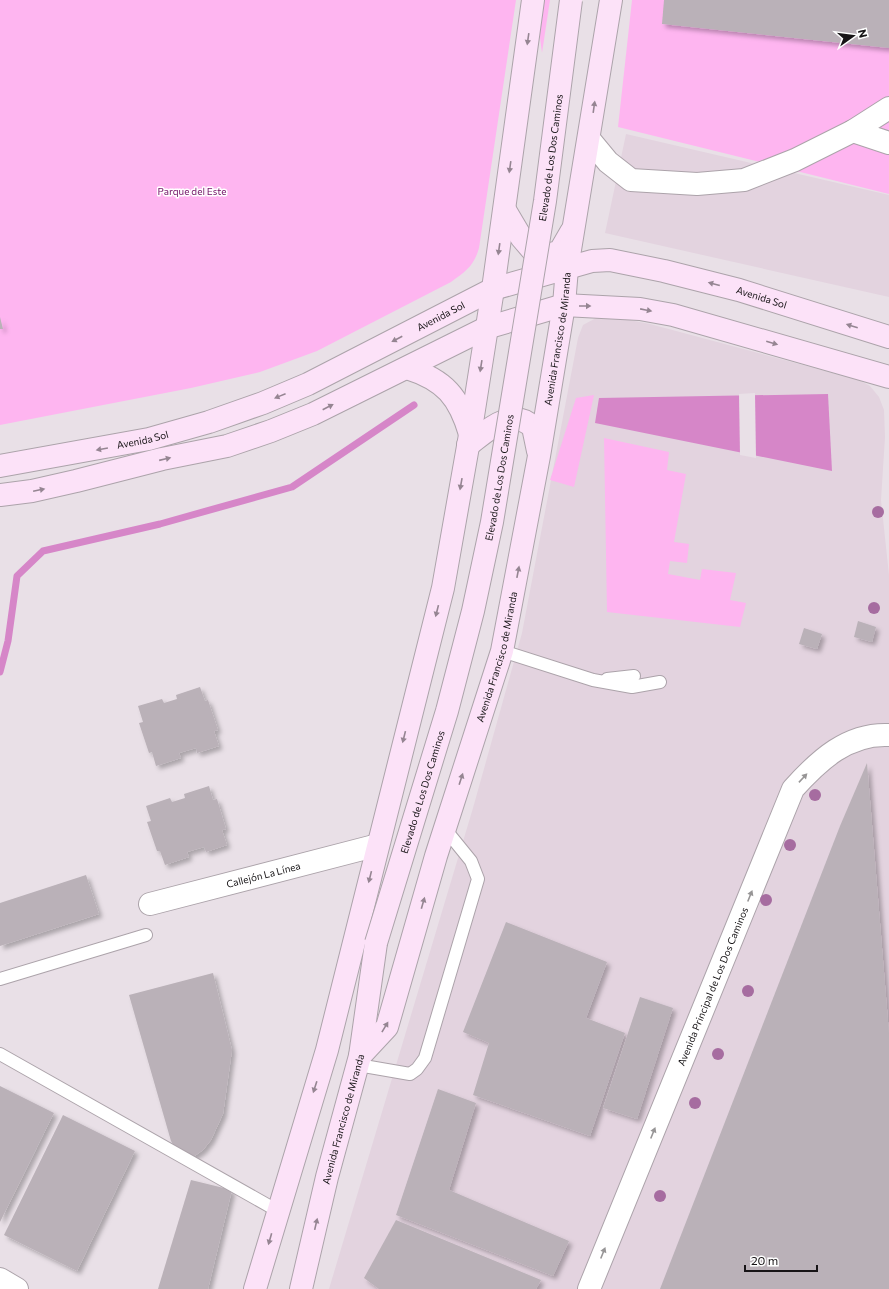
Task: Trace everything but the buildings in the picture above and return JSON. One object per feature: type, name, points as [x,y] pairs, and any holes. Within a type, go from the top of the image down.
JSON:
[{"type":"main road","points":[[256,1289],[327,1050],[443,588],[469,440],[493,289],[534,0]]},
{"type":"main road","name":"Elevado de Los Dos Caminos","points":[[327,1050],[376,943],[447,711],[473,611],[492,522],[545,201],[572,0]]},
{"type":"main road","name":"Avenida Francisco de Miranda","points":[[301,1289],[327,1177],[359,1061],[387,1027],[445,829],[502,651],[539,456],[564,305],[567,268],[611,0]]},
{"type":"main road","points":[[504,210],[520,237],[533,251],[552,254],[560,251],[569,237],[578,201]]},
{"type":"main road","name":"Avenida Sol","points":[[0,466],[149,439],[209,422],[263,403],[308,384],[493,289],[592,261],[610,260],[664,271],[739,290],[889,337]]},
{"type":"main road","points":[[0,495],[54,486],[227,446],[271,432],[313,414],[486,328],[564,305],[640,309],[672,315],[889,377]]},
{"type":"main road","points":[[407,368],[428,376],[439,383],[452,395],[464,413],[469,440]]},
{"type":"main road","points":[[469,440],[498,423],[514,419],[525,422],[533,427],[539,456]]},
{"type":"main road","name":"Elevado de Los Dos Caminos","points":[[359,1061],[376,943]]},
{"type":"street","points":[[589,140],[608,162],[631,180],[697,184],[744,180],[795,160],[853,131],[889,108]]},
{"type":"street","points":[[853,131],[889,143]]},
{"type":"street","name":"Avenida Principal de Los Dos Caminos","points":[[588,1289],[794,788],[808,773],[838,747],[858,738],[878,734],[889,735]]},
{"type":"street","name":"Callejón La Línea","points":[[150,904],[378,845]]},
{"type":"street","points":[[0,1279],[17,1289]]},
{"type":"lane","points":[[502,651],[593,680],[632,687],[660,682]]},
{"type":"lane","points":[[593,680],[634,676]]},
{"type":"lane","points":[[359,1061],[410,1074],[417,1070],[425,1058],[478,878],[471,861],[445,829]]},
{"type":"lane","points":[[0,980],[146,935]]},
{"type":"lane","points":[[0,1054],[278,1211]]},
{"type":"shaded area","points":[[626,134],[889,195],[889,297],[605,233]]},
{"type":"shaded area","points":[[598,317],[614,317],[650,324],[859,380],[870,386],[879,397],[884,410],[885,437],[881,500],[889,575],[889,1289],[329,1289],[473,808],[522,633],[578,338],[583,325]]},
{"type":"shaded area","points":[[828,394],[832,471],[595,423],[599,398]]},
{"type":"green space","name":"Parque del Este","points":[[0,0],[516,0],[479,248],[475,259],[465,271],[451,282],[317,351],[260,372],[191,388],[0,425]]},
{"type":"green space","points":[[535,0],[550,0],[542,53]]},
{"type":"green space","points":[[632,0],[889,0],[889,194],[618,127]]},
{"type":"green space","points":[[594,395],[574,487],[550,480],[576,398]]},
{"type":"green space","points":[[604,438],[669,452],[667,470],[686,474],[674,542],[689,544],[687,563],[670,561],[668,574],[700,580],[702,569],[736,573],[730,600],[746,603],[740,627],[607,612]]},
{"type":"pier","points":[[755,393],[756,458],[740,455],[739,394]]},
{"type":"waterway","points":[[0,672],[8,641],[17,576],[43,551],[160,524],[292,487],[414,405]]}]
